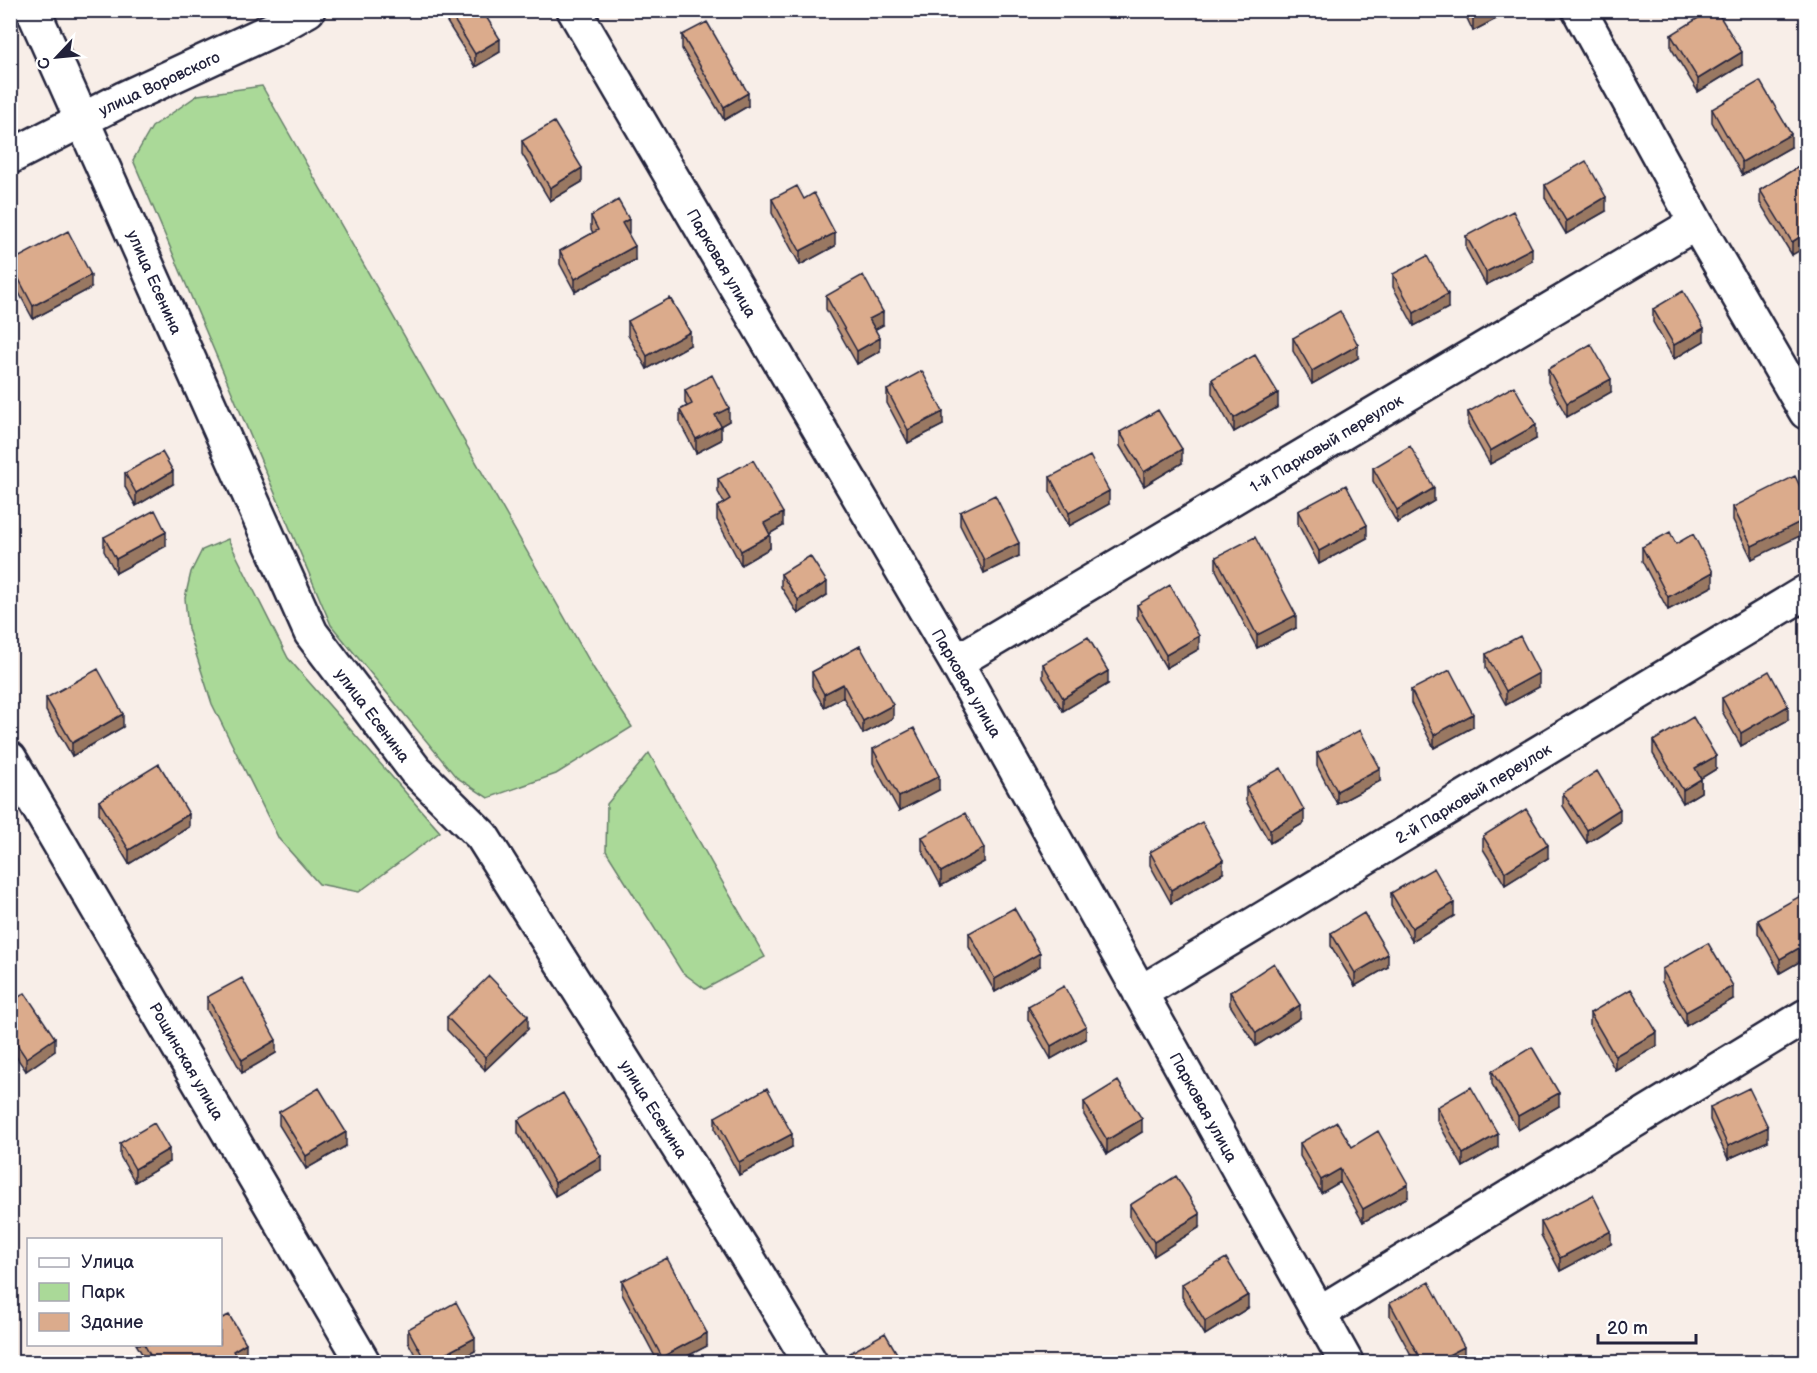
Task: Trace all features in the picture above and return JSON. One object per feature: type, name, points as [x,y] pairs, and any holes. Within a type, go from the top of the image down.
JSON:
[{"type":"street","name":"улица Есенина","points":[[33,10],[311,633],[415,770],[482,836],[746,1255],[810,1362]]},
{"type":"street","name":"улица Воровского","points":[[10,157],[83,119],[276,28],[308,10]]},
{"type":"street","name":"Парковая улица","points":[[574,10],[956,662],[1346,1362]]},
{"type":"street","points":[[1579,10],[1695,223],[1806,412]]},
{"type":"street","name":"1-й Парковый переулок","points":[[956,662],[1695,223]]},
{"type":"street","name":"2-й Парковый переулок","points":[[1140,993],[1806,592]]},
{"type":"street","name":"Рощинская улица","points":[[10,759],[363,1362]]},
{"type":"street","points":[[1319,1313],[1806,1016]]},
{"type":"green space","points":[[262,86],[594,669],[632,727],[556,774],[488,798],[456,777],[331,625],[133,160],[152,127],[198,95]]},
{"type":"green space","points":[[228,539],[288,658],[440,832],[359,892],[319,884],[279,839],[212,704],[188,629],[185,598],[191,572],[202,550]]},
{"type":"green space","points":[[649,753],[765,957],[705,989],[682,972],[606,851],[607,804]]},
{"type":"building","points":[[448,10],[482,10],[500,39],[475,54]]},
{"type":"building","points":[[1469,10],[1487,10],[1473,18]]},
{"type":"building","points":[[1711,10],[1716,10],[1742,52],[1698,79],[1671,35]]},
{"type":"building","points":[[707,22],[748,93],[724,107],[682,35]]},
{"type":"building","points":[[1760,81],[1791,134],[1742,162],[1712,109]]},
{"type":"building","points":[[554,122],[582,168],[550,188],[522,141]]},
{"type":"building","points":[[1586,161],[1606,197],[1566,221],[1545,185]]},
{"type":"building","points":[[1806,162],[1806,233],[1792,242],[1760,190]]},
{"type":"building","points":[[797,186],[804,199],[814,193],[835,233],[800,251],[772,199]]},
{"type":"building","points":[[618,200],[629,219],[622,223],[635,246],[575,279],[560,251],[598,230],[591,216]]},
{"type":"building","points":[[1513,211],[1532,248],[1486,272],[1466,236]]},
{"type":"building","points":[[68,231],[91,275],[33,306],[10,262]]},
{"type":"building","points":[[1427,256],[1448,294],[1414,313],[1393,274]]},
{"type":"building","points":[[863,275],[883,312],[869,319],[880,338],[857,351],[826,296]]},
{"type":"building","points":[[1683,291],[1704,328],[1674,345],[1653,309]]},
{"type":"building","points":[[670,298],[690,332],[647,356],[628,321]]},
{"type":"building","points":[[1340,311],[1358,345],[1312,371],[1293,338]]},
{"type":"building","points":[[1591,344],[1611,379],[1567,403],[1548,369]]},
{"type":"building","points":[[1255,355],[1278,393],[1234,418],[1212,379]]},
{"type":"building","points":[[922,371],[943,412],[908,430],[887,390]]},
{"type":"building","points":[[712,375],[729,408],[715,415],[721,426],[696,439],[680,410],[692,404],[685,390]]},
{"type":"building","points":[[1514,386],[1536,425],[1490,451],[1468,412]]},
{"type":"building","points":[[1158,410],[1182,449],[1144,472],[1120,432]]},
{"type":"building","points":[[1410,446],[1434,488],[1397,510],[1373,468]]},
{"type":"building","points":[[162,452],[173,471],[136,493],[125,473]]},
{"type":"building","points":[[1090,456],[1109,491],[1069,513],[1050,477]]},
{"type":"building","points":[[753,460],[783,513],[764,523],[770,535],[741,551],[717,507],[730,499],[718,479]]},
{"type":"building","points":[[1795,476],[1806,499],[1806,519],[1752,546],[1733,507]]},
{"type":"building","points":[[1346,485],[1367,525],[1319,551],[1298,511]]},
{"type":"building","points":[[995,495],[1019,543],[984,560],[960,512]]},
{"type":"building","points":[[155,510],[166,532],[116,559],[104,537]]},
{"type":"building","points":[[1670,532],[1676,544],[1693,534],[1713,572],[1668,597],[1642,547]]},
{"type":"building","points":[[1255,537],[1296,615],[1257,635],[1216,557]]},
{"type":"building","points":[[810,556],[827,582],[798,600],[781,574]]},
{"type":"building","points":[[1170,585],[1199,636],[1166,655],[1137,605]]},
{"type":"building","points":[[1520,636],[1539,673],[1506,691],[1486,654]]},
{"type":"building","points":[[1088,637],[1108,671],[1063,698],[1043,664]]},
{"type":"building","points":[[860,646],[893,705],[863,721],[843,684],[824,694],[812,672]]},
{"type":"building","points":[[98,669],[123,714],[72,743],[46,698]]},
{"type":"building","points":[[1450,670],[1473,714],[1434,735],[1411,690]]},
{"type":"building","points":[[1769,671],[1788,706],[1741,733],[1722,698]]},
{"type":"building","points":[[1693,717],[1716,756],[1695,768],[1701,779],[1683,790],[1653,741]]},
{"type":"building","points":[[914,728],[939,776],[899,797],[873,749]]},
{"type":"building","points":[[1360,730],[1380,768],[1337,791],[1317,753]]},
{"type":"building","points":[[159,764],[189,814],[129,850],[99,801]]},
{"type":"building","points":[[1281,768],[1304,810],[1270,830],[1246,788]]},
{"type":"building","points":[[1597,771],[1620,809],[1587,830],[1563,793]]},
{"type":"building","points":[[1526,809],[1548,845],[1505,872],[1483,836]]},
{"type":"building","points":[[965,813],[984,848],[941,872],[922,837]]},
{"type":"building","points":[[1202,822],[1223,860],[1171,890],[1150,852]]},
{"type":"building","points":[[1434,868],[1454,903],[1412,928],[1391,893]]},
{"type":"building","points":[[1802,895],[1806,902],[1806,944],[1780,959],[1758,920]]},
{"type":"building","points":[[1014,908],[1040,953],[995,979],[969,933]]},
{"type":"building","points":[[1364,913],[1388,954],[1355,973],[1331,933]]},
{"type":"building","points":[[1708,943],[1733,986],[1686,1012],[1662,969]]},
{"type":"building","points":[[1274,963],[1300,1005],[1256,1033],[1230,992]]},
{"type":"building","points":[[489,976],[528,1016],[485,1057],[447,1017]]},
{"type":"building","points":[[242,978],[276,1040],[242,1060],[207,997]]},
{"type":"building","points":[[1064,986],[1086,1026],[1051,1046],[1028,1006]]},
{"type":"building","points":[[1631,989],[1657,1032],[1615,1056],[1590,1013]]},
{"type":"building","points":[[25,993],[55,1038],[26,1058],[10,1034],[10,1003]]},
{"type":"building","points":[[1532,1047],[1559,1093],[1518,1116],[1492,1071]]},
{"type":"building","points":[[1118,1081],[1142,1119],[1107,1140],[1084,1102]]},
{"type":"building","points":[[1471,1087],[1498,1134],[1463,1154],[1437,1107]]},
{"type":"building","points":[[319,1088],[346,1132],[306,1156],[279,1112]]},
{"type":"building","points":[[767,1088],[792,1134],[739,1162],[715,1117]]},
{"type":"building","points":[[1749,1088],[1768,1127],[1728,1146],[1710,1107]]},
{"type":"building","points":[[563,1093],[601,1156],[555,1183],[518,1120]]},
{"type":"building","points":[[1337,1122],[1352,1147],[1378,1131],[1408,1184],[1363,1209],[1340,1169],[1321,1180],[1300,1143]]},
{"type":"building","points":[[154,1123],[169,1149],[135,1169],[120,1143]]},
{"type":"building","points":[[1176,1176],[1200,1214],[1154,1242],[1130,1205]]},
{"type":"building","points":[[1593,1195],[1611,1231],[1560,1258],[1541,1222]]},
{"type":"building","points":[[667,1258],[707,1333],[662,1357],[622,1281]]},
{"type":"building","points":[[1226,1258],[1248,1295],[1205,1321],[1182,1284]]},
{"type":"building","points":[[1429,1282],[1464,1347],[1435,1362],[1422,1362],[1390,1303]]},
{"type":"building","points":[[456,1302],[475,1338],[426,1362],[408,1329]]},
{"type":"building","points":[[229,1315],[246,1343],[233,1351],[239,1362],[154,1362],[145,1346],[222,1346],[222,1318]]},
{"type":"building","points":[[885,1333],[902,1362],[855,1362],[850,1353]]},
{"type":"building","points":[[1772,1355],[1776,1362],[1760,1362]]}]
